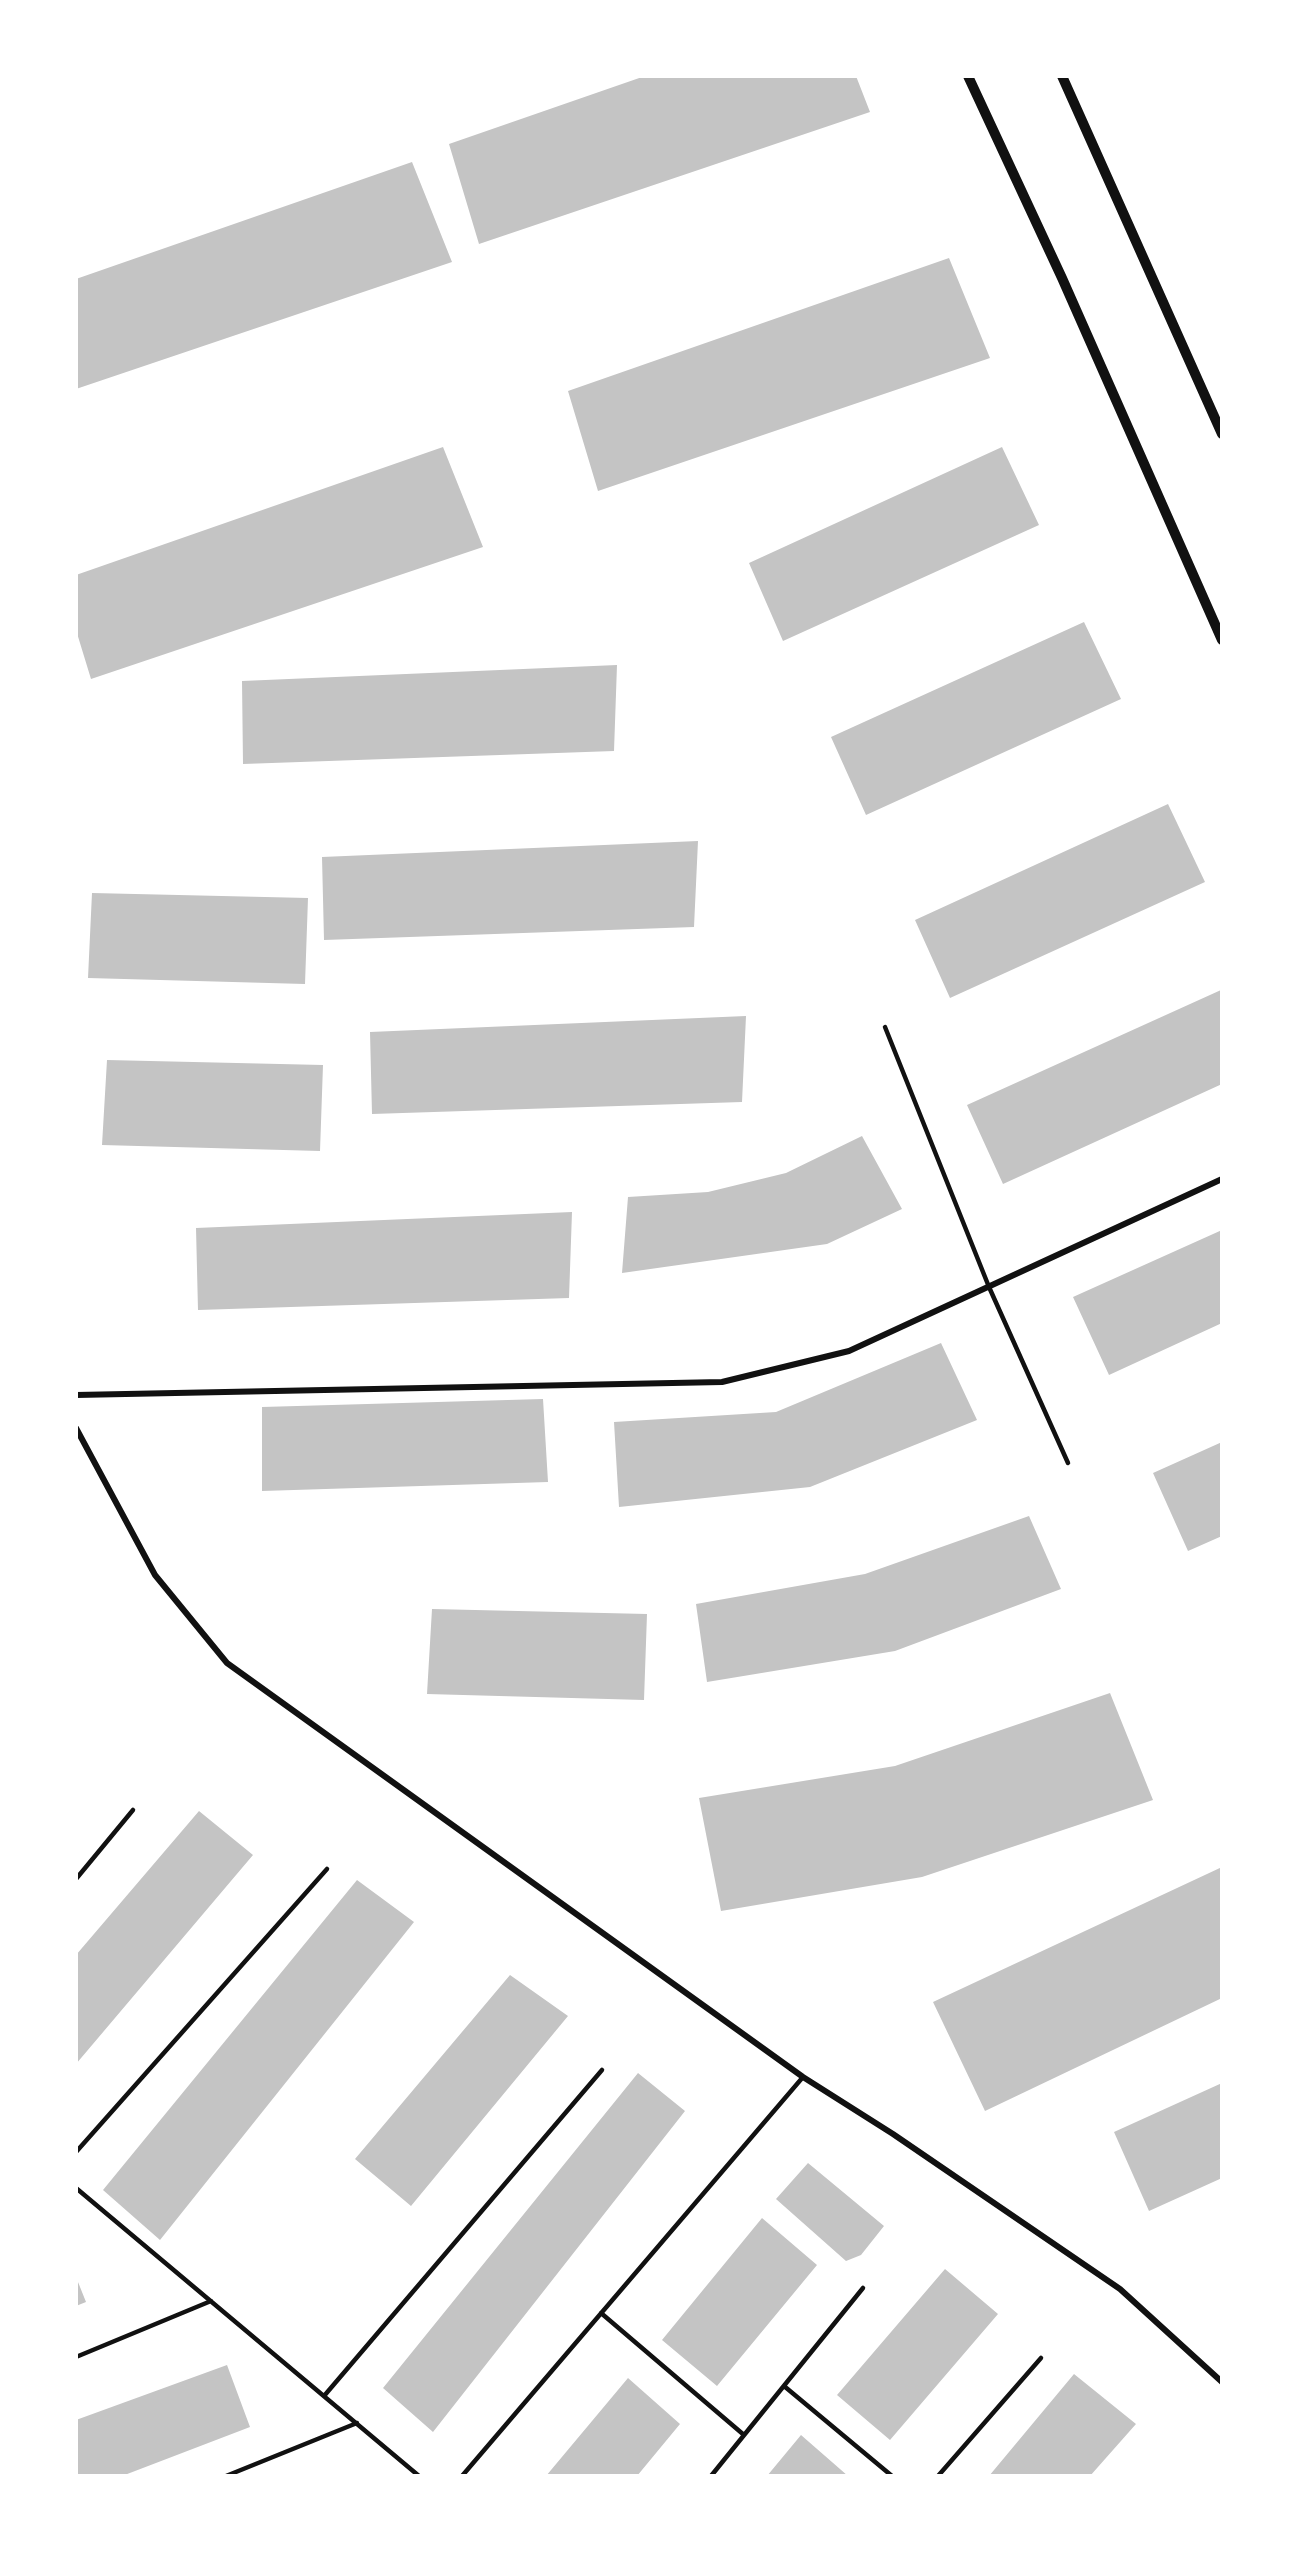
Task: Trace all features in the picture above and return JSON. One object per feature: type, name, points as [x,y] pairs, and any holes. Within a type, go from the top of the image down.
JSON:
[{"type":"street","points":[[968,76],[1062,278],[1221,640]]},
{"type":"street","points":[[1062,76],[1221,434]]},
{"type":"street","points":[[76,1395],[722,1382],[849,1351],[1221,1179]]},
{"type":"street","points":[[76,1428],[155,1575],[227,1663],[803,2077],[892,2134],[1120,2289],[1221,2382]]},
{"type":"lane","points":[[885,1027],[989,1287],[1068,1463]]},
{"type":"lane","points":[[76,1879],[133,1810]]},
{"type":"lane","points":[[76,2152],[327,1869]]},
{"type":"lane","points":[[324,2396],[602,2070]]},
{"type":"lane","points":[[462,2475],[803,2077]]},
{"type":"lane","points":[[76,2188],[419,2475]]},
{"type":"lane","points":[[711,2475],[863,2288]]},
{"type":"lane","points":[[76,2357],[211,2301]]},
{"type":"lane","points":[[601,2313],[744,2435]]},
{"type":"lane","points":[[938,2475],[1041,2358]]},
{"type":"lane","points":[[784,2386],[892,2475]]},
{"type":"lane","points":[[226,2475],[357,2423]]},
{"type":"building","points":[[645,76],[856,76],[870,112],[479,244],[449,144]]},
{"type":"building","points":[[412,162],[452,262],[76,389],[76,279]]},
{"type":"building","points":[[949,258],[990,358],[598,491],[568,391]]},
{"type":"building","points":[[443,447],[483,547],[91,679],[76,630],[76,575]]},
{"type":"building","points":[[1002,447],[1039,525],[783,641],[749,563]]},
{"type":"building","points":[[1084,622],[1121,699],[866,815],[831,737]]},
{"type":"building","points":[[617,665],[614,751],[243,764],[242,681]]},
{"type":"building","points":[[1168,804],[1205,882],[950,998],[915,920]]},
{"type":"building","points":[[698,841],[694,927],[324,940],[322,857]]},
{"type":"building","points":[[92,893],[308,898],[305,984],[88,978]]},
{"type":"building","points":[[1221,990],[1222,1084],[1003,1184],[967,1105]]},
{"type":"building","points":[[746,1016],[742,1102],[372,1114],[370,1032]]},
{"type":"building","points":[[107,1060],[323,1065],[320,1151],[102,1145]]},
{"type":"building","points":[[862,1136],[902,1209],[827,1244],[622,1273],[628,1197],[708,1192],[786,1173]]},
{"type":"building","points":[[572,1212],[569,1298],[198,1310],[196,1228]]},
{"type":"building","points":[[1222,1230],[1222,1323],[1109,1375],[1073,1297]]},
{"type":"building","points":[[941,1343],[977,1420],[810,1487],[619,1507],[614,1422],[776,1412]]},
{"type":"building","points":[[543,1399],[548,1482],[262,1491],[262,1407]]},
{"type":"building","points":[[1222,1442],[1222,1536],[1188,1551],[1153,1473]]},
{"type":"building","points":[[1029,1516],[1061,1589],[895,1651],[707,1682],[696,1604],[865,1574]]},
{"type":"building","points":[[432,1609],[647,1614],[644,1700],[427,1694]]},
{"type":"building","points":[[1110,1693],[1153,1800],[922,1877],[721,1911],[699,1798],[895,1766]]},
{"type":"building","points":[[199,1811],[253,1855],[76,2064],[76,1955]]},
{"type":"building","points":[[1222,1867],[1222,1998],[985,2111],[933,2002]]},
{"type":"building","points":[[357,1880],[414,1922],[160,2240],[103,2190]]},
{"type":"building","points":[[510,1975],[568,2016],[411,2206],[355,2159]]},
{"type":"building","points":[[638,2073],[685,2111],[433,2432],[383,2388]]},
{"type":"building","points":[[1222,2083],[1222,2178],[1149,2211],[1114,2132]]},
{"type":"building","points":[[808,2163],[884,2226],[861,2255],[846,2261],[776,2199]]},
{"type":"building","points":[[762,2218],[817,2265],[717,2386],[662,2340]]},
{"type":"building","points":[[945,2269],[998,2314],[890,2440],[837,2395]]},
{"type":"building","points":[[76,2277],[86,2302],[76,2306]]},
{"type":"building","points":[[227,2365],[250,2427],[122,2476],[76,2476],[76,2420]]},
{"type":"building","points":[[1074,2374],[1136,2424],[1090,2476],[989,2476]]},
{"type":"building","points":[[628,2378],[680,2424],[637,2476],[546,2476]]},
{"type":"building","points":[[801,2435],[848,2476],[767,2476]]}]
